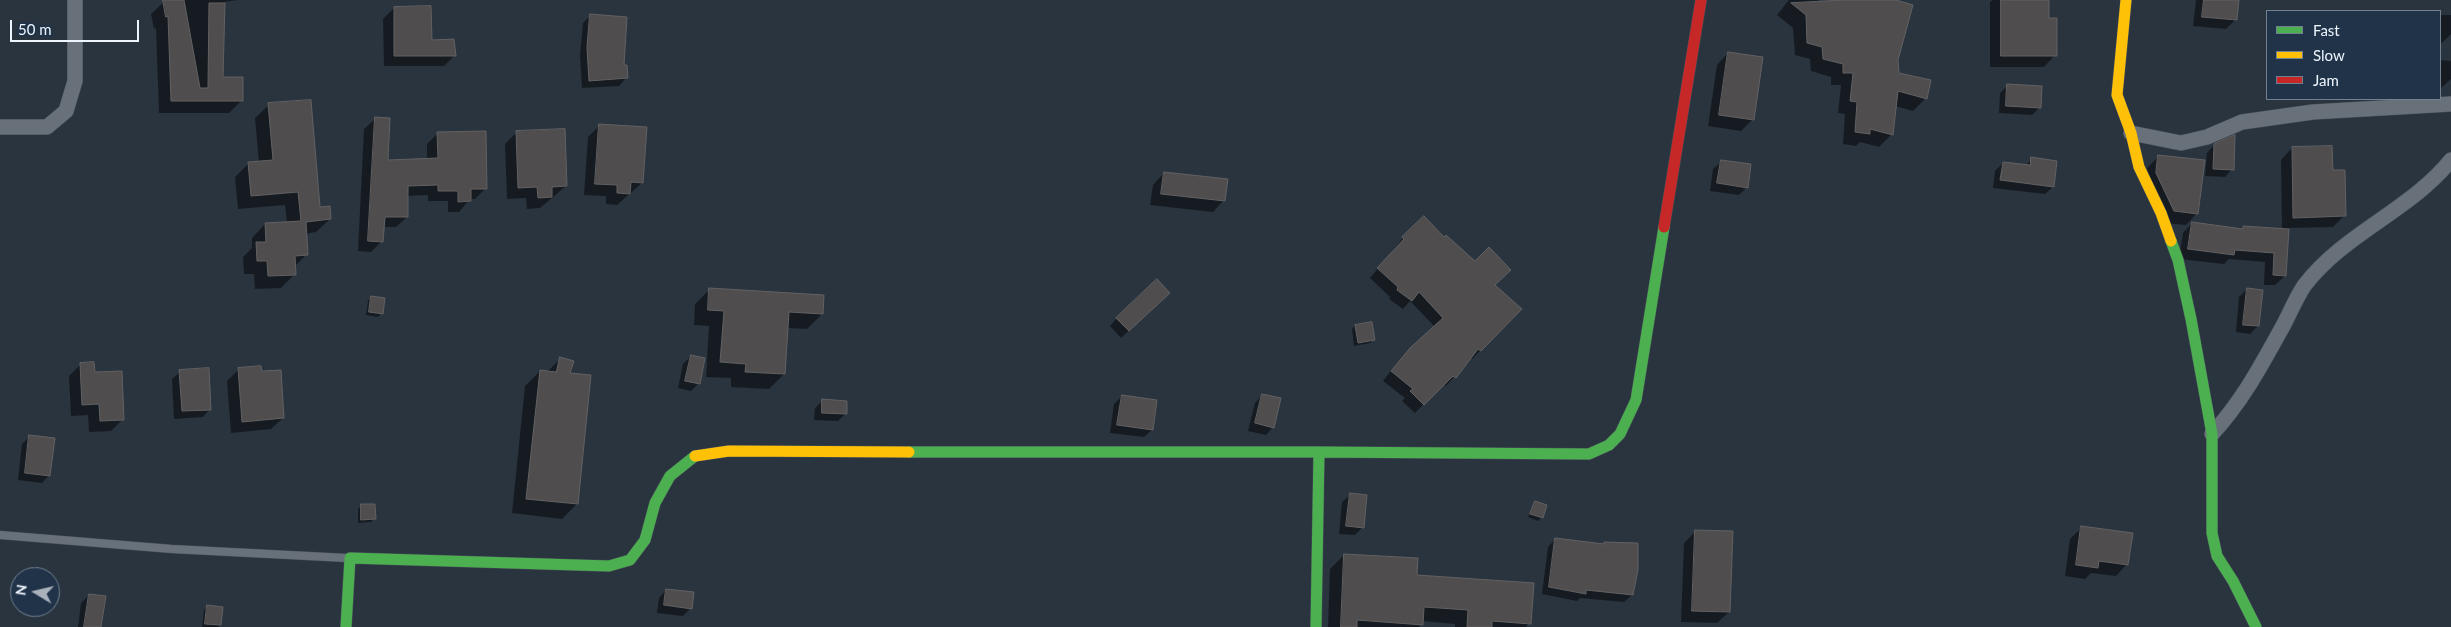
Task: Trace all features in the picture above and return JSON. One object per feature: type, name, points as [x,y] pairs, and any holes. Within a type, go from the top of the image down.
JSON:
[{"type":"street","points":[[0,127],[47,127],[66,110],[75,81],[75,0]]},
{"type":"street","points":[[346,627],[350,558],[608,566],[630,560],[644,540],[655,503],[670,476],[694,456],[729,451],[1589,454],[1608,446],[1624,431],[1638,391],[1701,0]]},
{"type":"street","points":[[2126,0],[2117,95],[2131,133],[2139,167],[2161,213],[2178,260],[2202,369],[2212,434],[2212,533],[2218,556],[2234,580],[2256,627]]},
{"type":"street","points":[[2131,133],[2181,144],[2207,137],[2242,122],[2313,112],[2451,104]]},
{"type":"street","points":[[2212,434],[2231,413],[2261,367],[2304,286],[2331,259],[2414,194],[2451,160]]},
{"type":"street","points":[[1316,627],[1319,452]]},
{"type":"lane","points":[[0,535],[172,549],[350,558]]},
{"type":"building","points":[[163,0],[184,0],[200,88],[208,88],[209,3],[225,3],[223,77],[243,77],[243,101],[171,101],[168,16],[166,17]]},
{"type":"building","points":[[1896,0],[1913,5],[1898,60],[1899,73],[1931,80],[1927,99],[1898,91],[1893,135],[1870,129],[1870,134],[1855,132],[1857,102],[1850,101],[1853,73],[1843,73],[1843,64],[1823,59],[1822,47],[1807,43],[1806,15],[1791,3]]},
{"type":"building","points":[[2001,0],[2049,0],[2049,18],[2057,18],[2057,56],[2001,56]]},
{"type":"building","points":[[2204,0],[2239,0],[2237,20],[2202,17]]},
{"type":"building","points":[[431,6],[432,40],[454,39],[456,56],[394,56],[394,7]]},
{"type":"building","points":[[590,14],[627,17],[624,65],[627,65],[628,78],[589,81],[587,48]]},
{"type":"building","points":[[1728,52],[1763,57],[1754,120],[1719,115]]},
{"type":"building","points":[[2007,84],[2042,86],[2041,108],[2006,106]]},
{"type":"building","points":[[311,100],[320,207],[330,206],[331,219],[306,222],[308,255],[295,256],[296,275],[268,276],[267,261],[257,261],[256,242],[266,242],[265,223],[301,221],[298,192],[251,196],[248,162],[273,160],[268,103]]},
{"type":"building","points":[[375,117],[390,118],[388,160],[438,158],[437,132],[486,131],[487,189],[471,189],[471,201],[458,202],[458,191],[438,191],[438,185],[408,186],[408,217],[385,217],[383,242],[368,241]]},
{"type":"building","points":[[599,124],[647,127],[643,183],[631,182],[630,194],[617,193],[617,185],[595,184]]},
{"type":"building","points":[[565,129],[567,186],[552,187],[552,197],[538,198],[537,187],[518,188],[516,131]]},
{"type":"building","points":[[2235,135],[2234,170],[2213,169],[2214,144]]},
{"type":"building","points":[[2332,146],[2333,170],[2345,170],[2346,216],[2293,218],[2292,147]]},
{"type":"building","points":[[2158,155],[2205,160],[2198,214],[2174,211],[2156,173]]},
{"type":"building","points":[[2031,157],[2057,161],[2054,187],[2000,180],[2003,162],[2030,165]]},
{"type":"building","points":[[1721,160],[1751,164],[1748,188],[1717,183]]},
{"type":"building","points":[[1164,172],[1228,179],[1225,201],[1161,194]]},
{"type":"building","points":[[1424,216],[1444,237],[1446,235],[1475,261],[1489,247],[1511,270],[1495,285],[1522,309],[1481,351],[1478,349],[1456,378],[1453,376],[1424,405],[1410,391],[1413,389],[1391,371],[1410,348],[1443,318],[1419,292],[1412,301],[1397,290],[1398,287],[1377,268],[1404,239],[1402,237]]},
{"type":"building","points":[[2192,222],[2243,229],[2243,226],[2289,229],[2286,276],[2273,275],[2274,253],[2235,250],[2234,255],[2188,249]]},
{"type":"building","points":[[1157,279],[1170,293],[1129,331],[1116,318]]},
{"type":"building","points":[[709,288],[824,295],[823,314],[789,312],[785,374],[745,372],[746,364],[720,362],[724,311],[708,310]]},
{"type":"building","points":[[2247,288],[2263,290],[2259,326],[2243,325]]},
{"type":"building","points":[[371,296],[385,298],[383,314],[369,312]]},
{"type":"building","points":[[1372,322],[1375,340],[1358,343],[1355,325]]},
{"type":"building","points":[[691,355],[705,358],[700,384],[685,381]]},
{"type":"building","points":[[560,357],[574,361],[570,373],[591,375],[578,504],[526,499],[540,370],[556,372]]},
{"type":"building","points":[[94,362],[95,372],[122,371],[124,420],[100,421],[99,404],[82,405],[80,363]]},
{"type":"building","points":[[261,366],[262,371],[281,370],[284,418],[242,422],[238,368]]},
{"type":"building","points":[[209,368],[211,410],[182,411],[179,370]]},
{"type":"building","points":[[1262,394],[1281,398],[1274,428],[1255,423]]},
{"type":"building","points":[[1122,395],[1157,400],[1153,430],[1117,425]]},
{"type":"building","points":[[822,399],[847,401],[847,414],[822,413]]},
{"type":"building","points":[[29,435],[55,438],[50,476],[25,473]]},
{"type":"building","points":[[1350,493],[1367,495],[1364,528],[1346,526]]},
{"type":"building","points":[[1535,501],[1547,505],[1543,518],[1530,514]]},
{"type":"building","points":[[361,504],[375,504],[376,519],[361,520]]},
{"type":"building","points":[[2081,526],[2133,533],[2128,565],[2099,561],[2098,568],[2076,565]]},
{"type":"building","points":[[1695,530],[1733,531],[1730,612],[1692,611]]},
{"type":"building","points":[[1555,538],[1604,544],[1604,542],[1638,543],[1638,570],[1633,595],[1586,590],[1586,594],[1549,587]]},
{"type":"building","points":[[1344,554],[1418,558],[1417,575],[1534,583],[1531,624],[1492,621],[1492,627],[1467,627],[1468,610],[1424,607],[1423,625],[1357,620],[1357,627],[1341,627]]},
{"type":"building","points":[[666,589],[694,592],[692,609],[664,605]]},
{"type":"building","points":[[89,594],[106,596],[101,627],[84,627]]},
{"type":"building","points":[[207,605],[223,607],[221,625],[205,624]]},
{"type":"traffic: fast","points":[[1316,627],[1319,452],[1589,454],[1609,445],[1620,434],[1636,400],[1664,227]]},
{"type":"traffic: fast","points":[[2171,241],[2178,260],[2191,319],[2212,434],[2212,533],[2217,556],[2233,581],[2256,627]]},
{"type":"traffic: fast","points":[[909,452],[1319,452]]},
{"type":"traffic: fast","points":[[346,627],[350,558],[609,566],[630,560],[645,540],[655,503],[670,476],[695,456]]},
{"type":"traffic: slow","points":[[2126,0],[2117,95],[2131,133],[2139,167],[2161,213],[2171,241]]},
{"type":"traffic: slow","points":[[695,456],[729,451],[909,452]]},
{"type":"traffic: jam","points":[[1664,227],[1701,0]]}]
